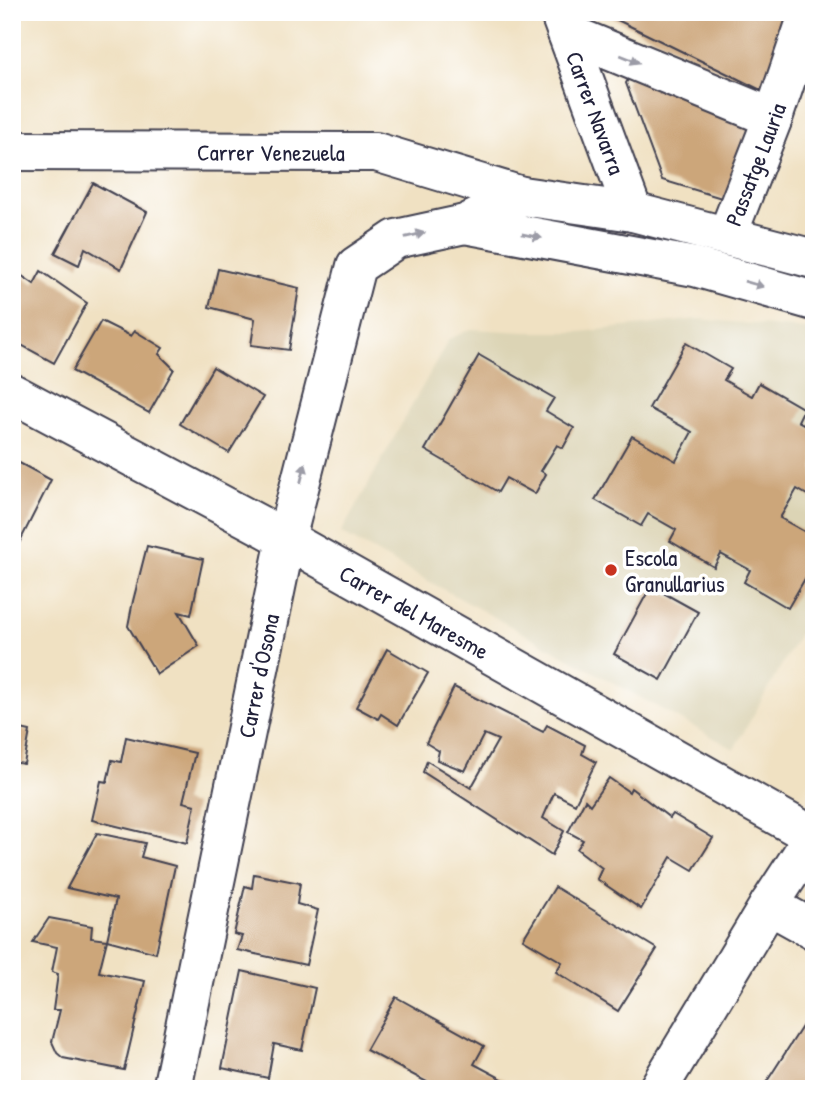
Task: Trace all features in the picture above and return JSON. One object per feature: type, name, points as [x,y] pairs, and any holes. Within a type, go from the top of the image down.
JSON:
[{"type":"street","name":"Passatge Lauria","points":[[727,236],[773,118],[809,12]]},
{"type":"street","points":[[563,23],[773,118]]},
{"type":"street","name":"Carrer Navarra","points":[[563,23],[633,212]]},
{"type":"street","name":"Carrer Venezuela","points":[[12,151],[376,152],[522,196],[633,212],[814,260]]},
{"type":"street","points":[[465,224],[522,196]]},
{"type":"street","points":[[465,224],[695,267],[814,302]]},
{"type":"street","name":"Carrer d'Osona","points":[[172,1089],[286,539],[356,266],[396,239],[465,224]]},
{"type":"street","name":"Carrer del Maresme","points":[[12,393],[286,539],[814,836]]},
{"type":"street","points":[[658,1089],[814,836]]},
{"type":"street","points":[[769,905],[814,930]]},
{"type":"shaded area","name":"Escola Granullarius","points":[[699,319],[814,330],[814,608],[734,749],[341,533],[449,339],[471,329],[580,332]]},
{"type":"building","points":[[601,12],[798,12],[769,94]]},
{"type":"building","points":[[632,73],[758,127],[725,199],[662,180],[626,83]]},
{"type":"building","points":[[93,183],[147,212],[121,269],[85,248],[79,265],[55,253]]},
{"type":"building","points":[[12,269],[34,284],[41,271],[87,303],[54,363],[12,340]]},
{"type":"building","points":[[218,269],[299,288],[289,350],[251,345],[255,319],[209,307]]},
{"type":"building","points":[[101,321],[131,336],[135,331],[163,348],[159,354],[174,369],[149,413],[72,371]]},
{"type":"building","points":[[686,343],[731,369],[724,380],[752,396],[759,383],[804,409],[798,421],[814,430],[814,499],[797,489],[780,518],[814,537],[814,563],[788,608],[744,582],[750,570],[721,554],[714,567],[670,541],[676,530],[648,514],[641,526],[595,500],[632,436],[676,461],[692,432],[649,408]]},
{"type":"building","points":[[479,355],[554,398],[546,411],[574,428],[563,448],[557,445],[541,471],[546,474],[535,494],[506,478],[498,492],[425,450]]},
{"type":"building","points":[[213,367],[263,397],[229,453],[180,424]]},
{"type":"building","points":[[12,459],[51,480],[12,557]]},
{"type":"building","points":[[147,546],[203,559],[191,615],[179,612],[199,646],[157,674],[128,626]]},
{"type":"building","points":[[651,586],[698,612],[661,680],[614,654]]},
{"type":"building","points":[[387,649],[428,673],[398,725],[381,714],[378,719],[356,707]]},
{"type":"building","points":[[454,687],[543,732],[547,725],[585,745],[582,754],[596,762],[575,804],[554,793],[543,818],[564,831],[552,855],[423,772],[427,761],[471,788],[498,740],[484,734],[465,771],[437,760],[439,751],[426,743]]},
{"type":"building","points":[[12,727],[30,731],[24,764],[12,762]]},
{"type":"building","points":[[126,737],[195,753],[183,802],[195,805],[187,843],[92,820],[101,781],[107,782],[112,760],[121,762]]},
{"type":"building","points":[[609,778],[629,792],[631,788],[670,818],[673,814],[713,838],[693,870],[671,857],[641,909],[597,879],[602,868],[577,849],[583,840],[568,832],[585,800],[590,805]]},
{"type":"building","points":[[97,833],[145,843],[141,857],[175,866],[156,953],[107,940],[116,899],[67,888]]},
{"type":"building","points":[[254,874],[300,883],[297,904],[318,910],[306,965],[237,950],[242,936],[234,934],[245,886],[252,888]]},
{"type":"building","points":[[555,887],[657,949],[618,1011],[556,972],[562,962],[523,939]]},
{"type":"building","points":[[49,918],[92,926],[91,938],[107,940],[99,972],[145,981],[124,1070],[63,1058],[57,1053],[52,1042],[60,1010],[53,1010],[58,974],[52,972],[57,947],[33,942]]},
{"type":"building","points":[[242,971],[315,988],[302,1050],[274,1044],[268,1078],[222,1068]]},
{"type":"building","points":[[396,997],[484,1046],[474,1064],[521,1089],[440,1089],[366,1050]]},
{"type":"building","points":[[814,1008],[814,1089],[762,1089]]},
{"type":"place","name":"Escola Granullarius","points":[[611,570]]}]
